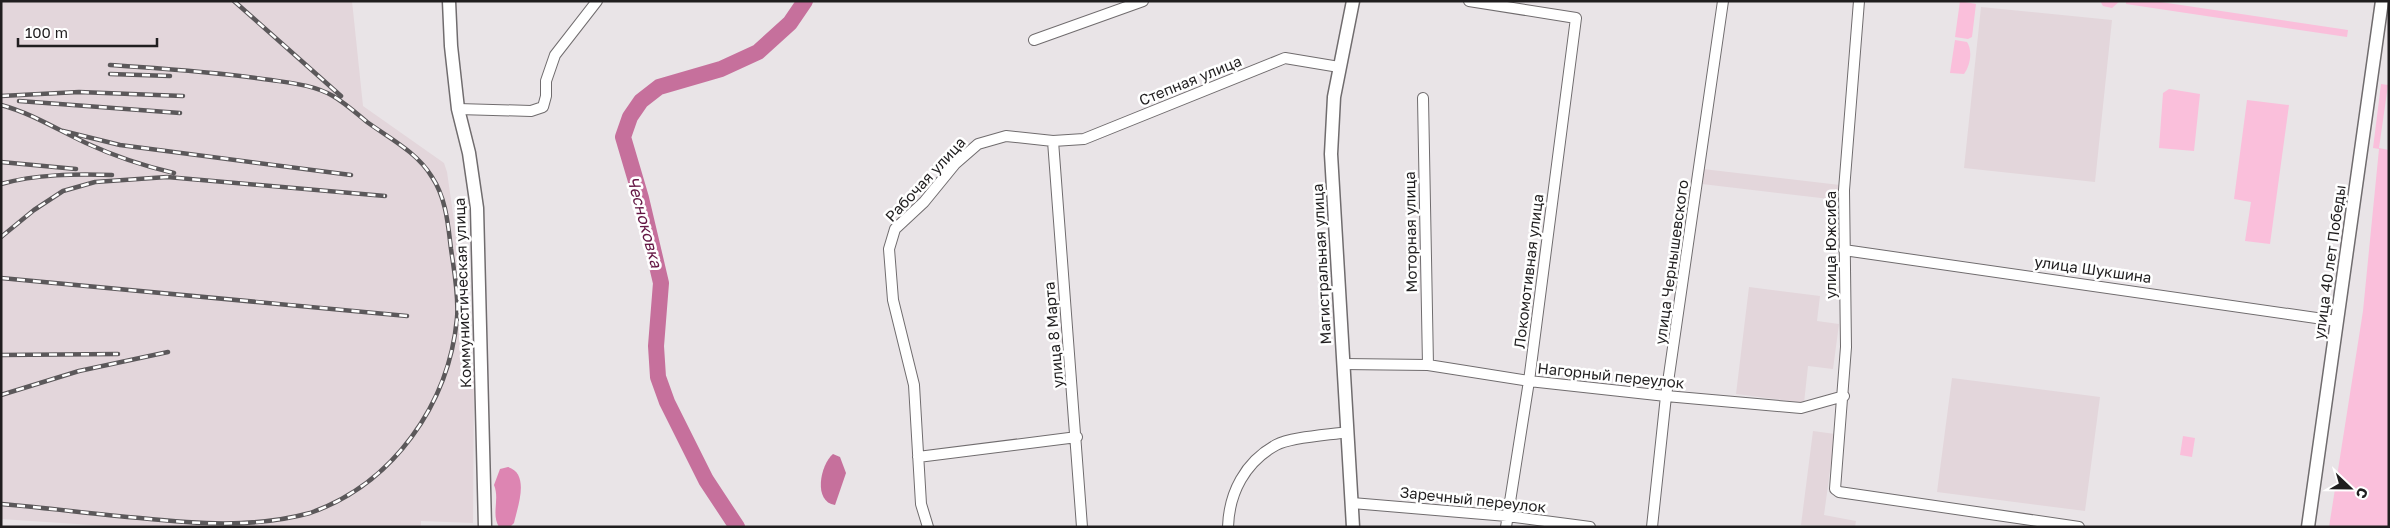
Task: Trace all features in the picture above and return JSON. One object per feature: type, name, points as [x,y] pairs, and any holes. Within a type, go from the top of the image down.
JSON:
[{"type":"street","name":"Коммунистическая улица","points":[[449,1],[451,46],[458,109],[469,153],[477,208],[485,527]]},
{"type":"street","points":[[458,109],[531,111],[543,107],[546,96],[546,81],[555,55],[597,1]]},
{"type":"street","points":[[1034,40],[1143,1]]},
{"type":"street","name":"Магистральная улица","points":[[1353,1],[1334,97],[1331,154],[1353,527]]},
{"type":"street","name":"Локомотивная улица","points":[[1468,1],[1576,18],[1529,381],[1506,522]]},
{"type":"street","name":"улица Чернышевского","points":[[1652,527],[1666,396],[1724,1]]},
{"type":"street","name":"улица Южсиба","points":[[1859,1],[1844,190],[1846,347],[1844,396],[1835,489],[1839,492],[2079,527]]},
{"type":"street","name":"улица 40 лет Победы","points":[[2308,527],[2382,1]]},
{"type":"street","name":"Степная улица","points":[[1053,141],[1084,140],[1285,58],[1339,67]]},
{"type":"street","name":"Моторная улица","points":[[1423,98],[1428,366]]},
{"type":"street","name":"Рабочая улица","points":[[928,527],[921,504],[914,385],[893,300],[889,249],[895,229],[924,202],[955,164],[978,144],[1006,136],[1053,141]]},
{"type":"street","name":"улица 8 Марта","points":[[1053,141],[1082,527]]},
{"type":"street","name":"улица Шукшина","points":[[1844,250],[2337,320]]},
{"type":"street","name":"Нагорный переулок","points":[[1344,364],[1428,366],[1529,381],[1801,408],[1844,396]]},
{"type":"street","points":[[1228,527],[1229,507],[1247,468],[1277,445],[1348,432]]},
{"type":"street","points":[[918,457],[1076,437]]},
{"type":"street","name":"Заречный переулок","points":[[1352,503],[1506,522],[1590,527]]},
{"type":"shaded area","points":[[1,1],[352,1],[363,106],[444,163],[447,172],[460,263],[468,367],[474,366],[473,523],[421,521],[421,527],[121,527],[1,519]]},
{"type":"shaded area","points":[[1960,1],[1976,4],[1972,37],[1968,39],[1955,37]]},
{"type":"shaded area","points":[[2100,1],[2120,1],[2112,8],[2103,6]]},
{"type":"shaded area","points":[[2126,1],[2154,1],[2348,30],[2347,37],[2126,4]]},
{"type":"shaded area","points":[[1981,7],[2112,20],[2095,182],[1964,168]]},
{"type":"shaded area","points":[[1955,40],[1967,42],[1969,46],[1970,58],[1964,74],[1950,73]]},
{"type":"shaded area","points":[[2381,84],[2388,85],[2379,148],[2389,150],[2389,527],[2329,527],[2363,311],[2379,149],[2373,148]]},
{"type":"shaded area","points":[[2169,89],[2200,94],[2194,151],[2159,148],[2163,93]]},
{"type":"shaded area","points":[[2247,100],[2289,105],[2270,244],[2245,241],[2251,202],[2234,199]]},
{"type":"shaded area","points":[[1703,169],[1840,185],[1838,200],[1702,184]]},
{"type":"shaded area","points":[[1749,287],[1820,296],[1817,321],[1839,324],[1833,369],[1808,366],[1804,403],[1736,394]]},
{"type":"shaded area","points":[[1952,378],[2100,397],[2085,511],[1937,492]]},
{"type":"shaded area","points":[[1813,431],[1835,434],[1824,515],[1856,521],[1855,527],[1801,525]]},
{"type":"shaded area","points":[[2183,436],[2195,438],[2192,457],[2180,455]]},
{"type":"shaded area","points":[[833,454],[840,457],[846,473],[835,505],[828,502],[821,490],[822,474],[828,459]]},
{"type":"shaded area","points":[[508,467],[519,476],[521,483],[520,499],[514,523],[510,527],[499,527],[496,517],[496,490],[494,485],[500,469]]},
{"type":"waterway","name":"Чесноковка","points":[[737,527],[706,480],[667,402],[658,377],[656,346],[661,283],[641,198],[623,137],[630,117],[641,101],[659,87],[721,69],[758,52],[790,23],[805,1]]},
{"type":"railway","points":[[234,1],[341,96]]},
{"type":"railway","points":[[1,504],[204,523],[247,523],[289,518],[310,513],[340,500],[367,482],[391,461],[412,437],[429,410],[442,381],[452,350],[457,318],[457,301],[446,212],[437,185],[426,168],[411,153],[337,99],[326,92],[310,87],[231,75],[110,65]]},
{"type":"railway","points":[[110,74],[170,76]]},
{"type":"railway","points":[[1,96],[79,92],[183,96]]},
{"type":"railway","points":[[19,101],[180,113]]},
{"type":"railway","points":[[1,105],[34,117],[107,152],[140,164],[174,173]]},
{"type":"railway","points":[[63,131],[120,145],[351,175]]},
{"type":"railway","points":[[1,162],[76,169]]},
{"type":"railway","points":[[1,184],[42,176],[112,175]]},
{"type":"railway","points":[[1,237],[34,210],[63,191],[95,182],[167,177],[385,196]]},
{"type":"railway","points":[[1,278],[407,316]]},
{"type":"railway","points":[[1,395],[79,371],[168,352]]},
{"type":"railway","points":[[1,355],[118,354]]}]
